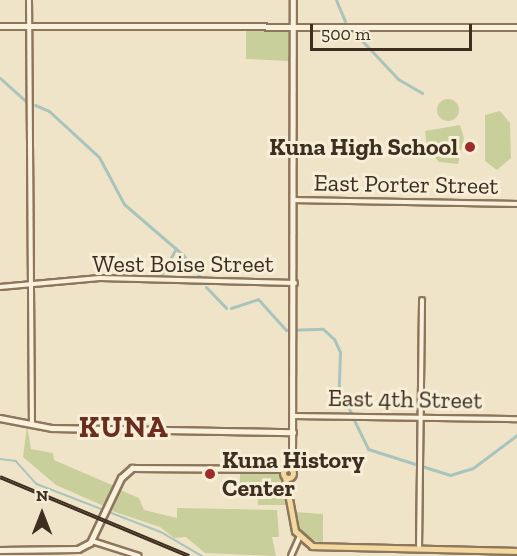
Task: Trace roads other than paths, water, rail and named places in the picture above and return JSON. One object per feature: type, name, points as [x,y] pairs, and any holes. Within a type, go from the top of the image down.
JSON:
[{"type":"main road","points":[[293,0],[295,283],[293,432],[292,454],[287,472],[299,538],[317,548],[517,551]]},
{"type":"main road","points":[[0,26],[293,24],[517,27]]},
{"type":"main road","points":[[0,418],[32,424],[293,432]]},
{"type":"main road","points":[[0,549],[78,549],[93,541],[107,516],[126,471],[139,467],[287,472]]},
{"type":"street","points":[[29,0],[33,287],[32,424]]},
{"type":"street","name":"East Porter Street","points":[[294,200],[517,204]]},
{"type":"street","name":"West Boise Street","points":[[0,287],[33,287],[100,278],[295,283]]},
{"type":"street","points":[[419,549],[422,300]]},
{"type":"street","name":"East 4th Street","points":[[293,416],[517,419]]},
{"type":"street","points":[[291,556],[299,538]]},
{"type":"street","points":[[93,541],[139,556]]},
{"type":"street","points":[[31,549],[31,556]]},
{"type":"waterway","points":[[336,0],[345,21]]},
{"type":"waterway","points":[[352,30],[398,79],[422,93]]},
{"type":"waterway","points":[[0,78],[28,103]]},
{"type":"waterway","points":[[35,105],[49,111],[99,157],[124,204],[183,255],[202,279]]},
{"type":"waterway","points":[[159,279],[176,248]]},
{"type":"waterway","points":[[206,287],[226,308]]},
{"type":"waterway","points":[[231,308],[258,299],[286,330],[323,329],[334,339],[340,352],[339,386],[351,413]]},
{"type":"waterway","points":[[354,420],[368,449],[450,475],[473,468],[517,435]]},
{"type":"waterway","points":[[0,459],[16,461],[37,484],[161,532],[202,556]]},
{"type":"railway","points":[[0,477],[189,556]]},
{"type":"place","name":"Kuna High School","points":[[470,147]]},
{"type":"place","name":"Kuna History Center","points":[[210,474]]},
{"type":"district","name":"KUNA","points":[[124,427]]}]
